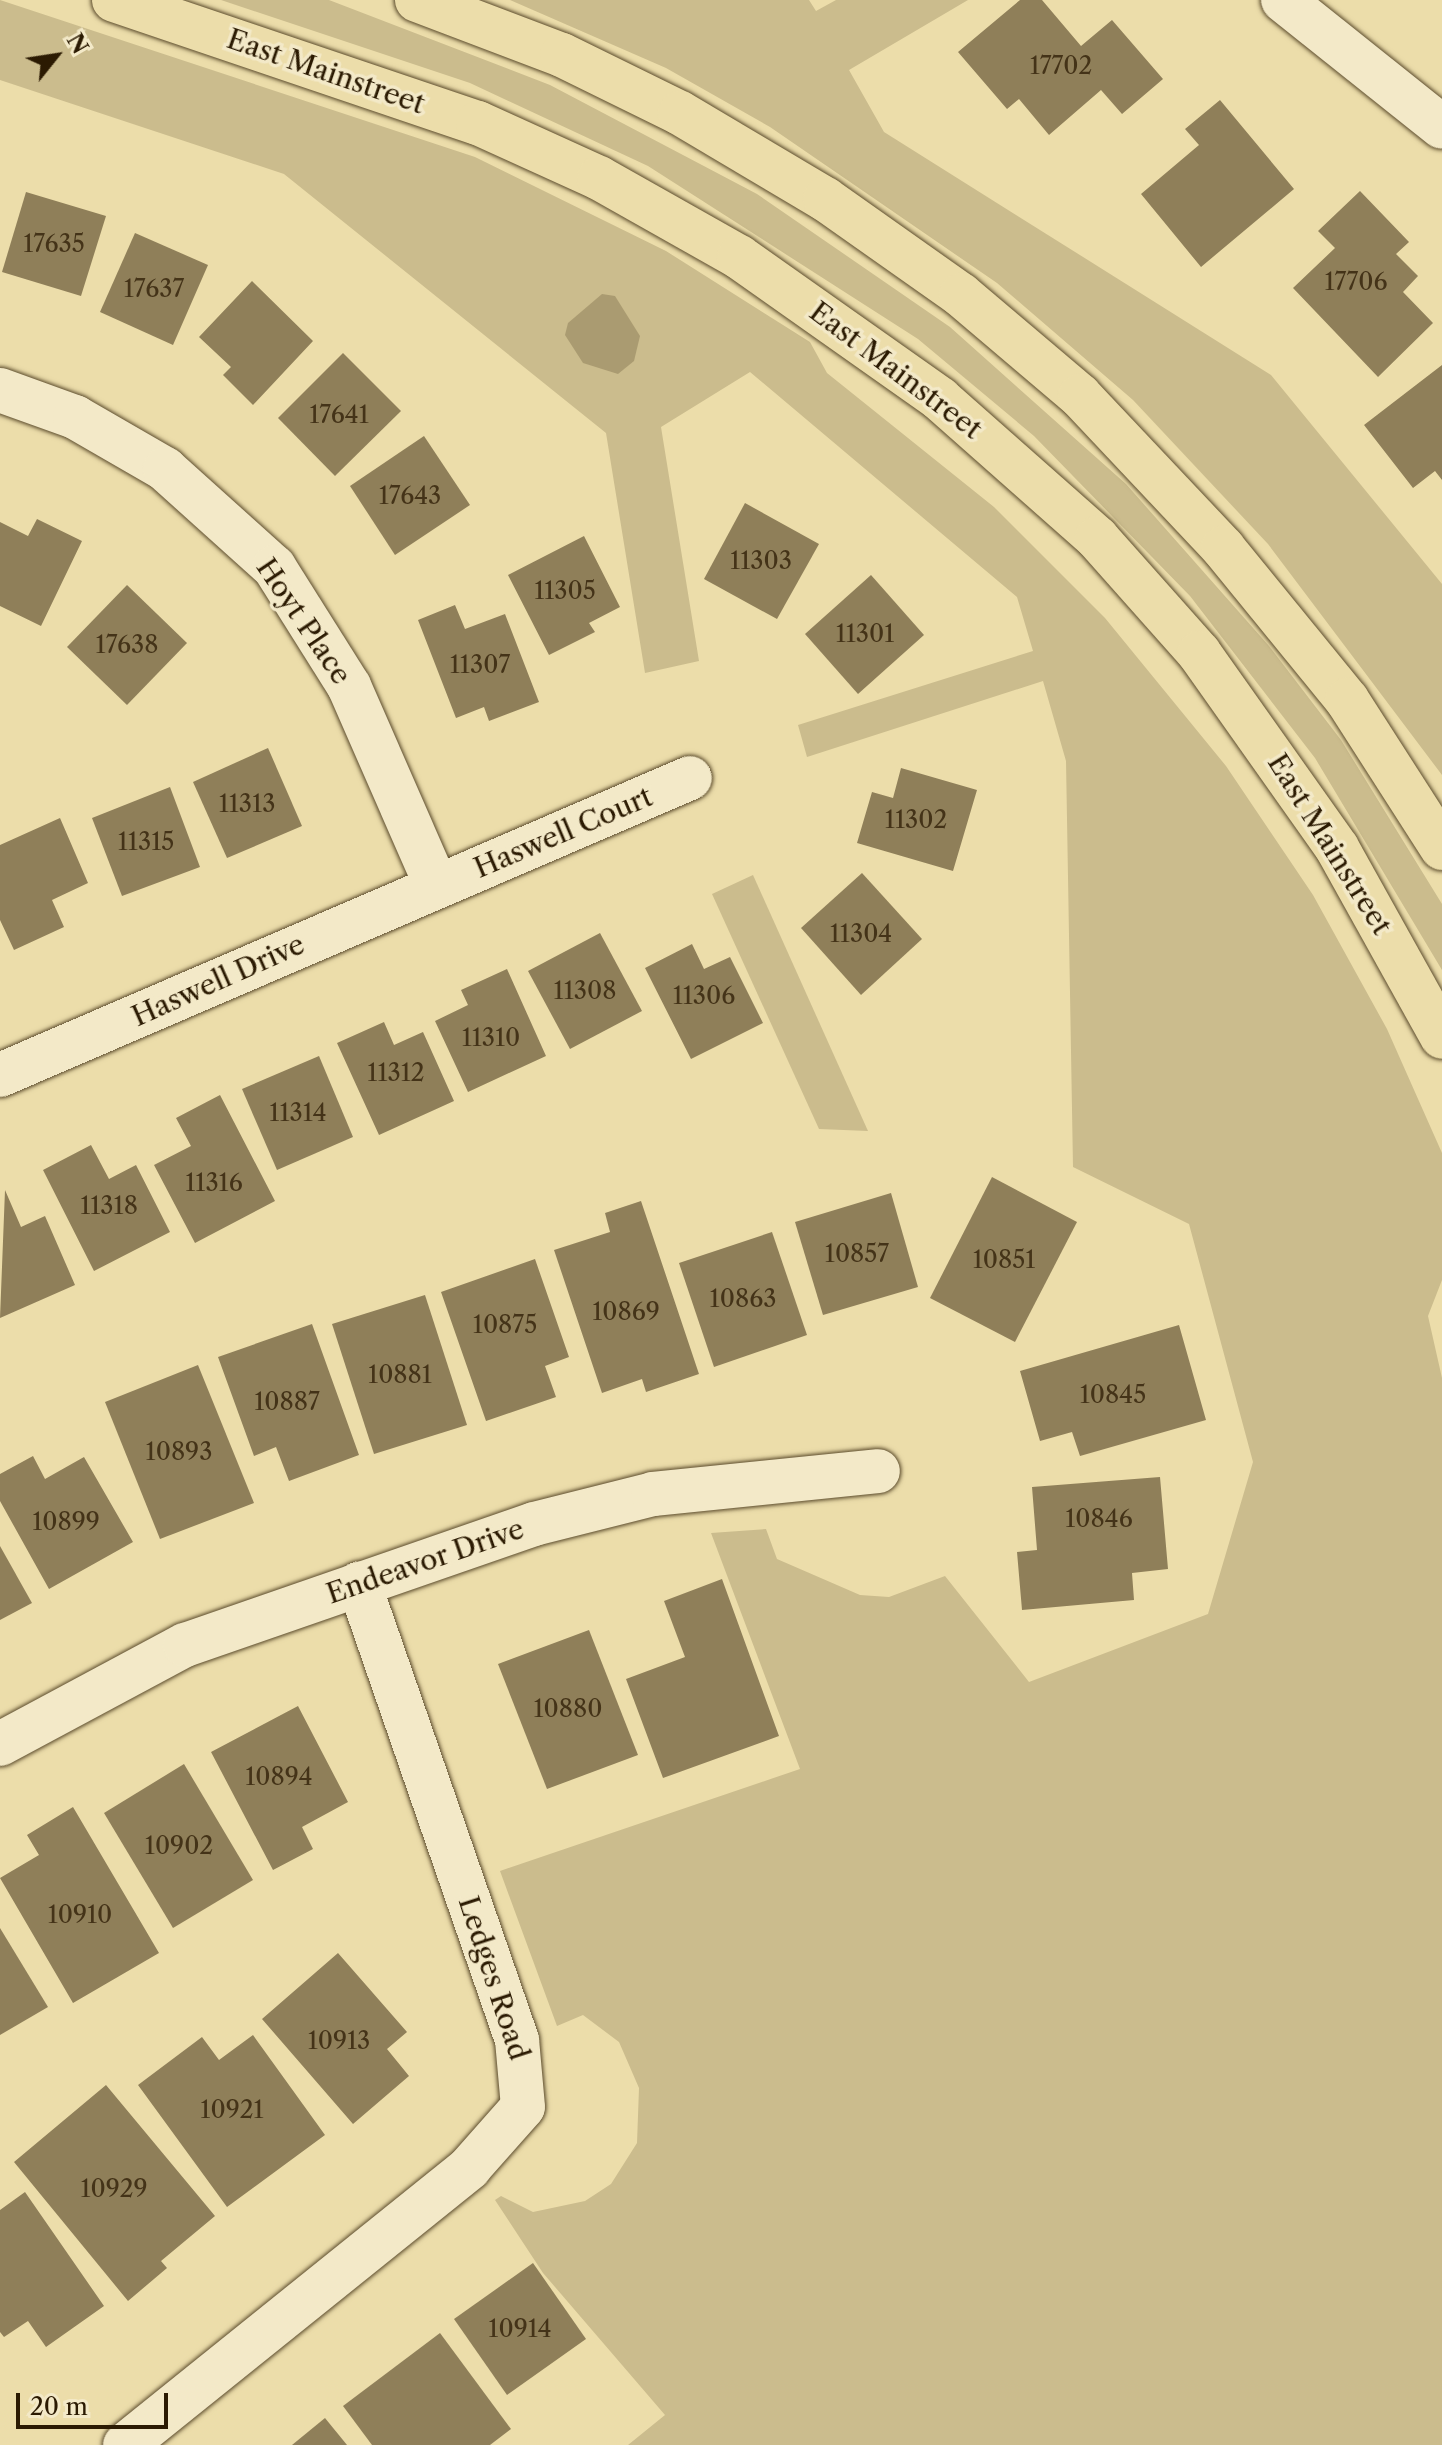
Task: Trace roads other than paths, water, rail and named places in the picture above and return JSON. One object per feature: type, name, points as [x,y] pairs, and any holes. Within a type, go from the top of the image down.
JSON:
[{"type":"main road","name":"East Mainstreet","points":[[114,0],[478,123],[599,178],[739,257],[928,390],[1097,538],[1199,653],[1337,848],[1442,1037]]},
{"type":"main road","points":[[417,0],[562,55],[680,113],[825,199],[961,295],[1080,396],[1223,548],[1347,700],[1442,848]]},
{"type":"street","points":[[1283,0],[1442,127]]},
{"type":"street","name":"Hoyt Place","points":[[0,390],[75,417],[165,469],[274,567],[349,686],[436,885]]},
{"type":"street","name":"Haswell Court","points":[[436,885],[690,778]]},
{"type":"street","name":"Haswell Drive","points":[[0,1075],[436,885]]},
{"type":"street","name":"Endeavor Drive","points":[[0,1744],[185,1645],[599,1505],[878,1471]]},
{"type":"street","name":"Ledges Road","points":[[125,2445],[469,2168],[523,2107],[517,2040],[359,1584]]}]
